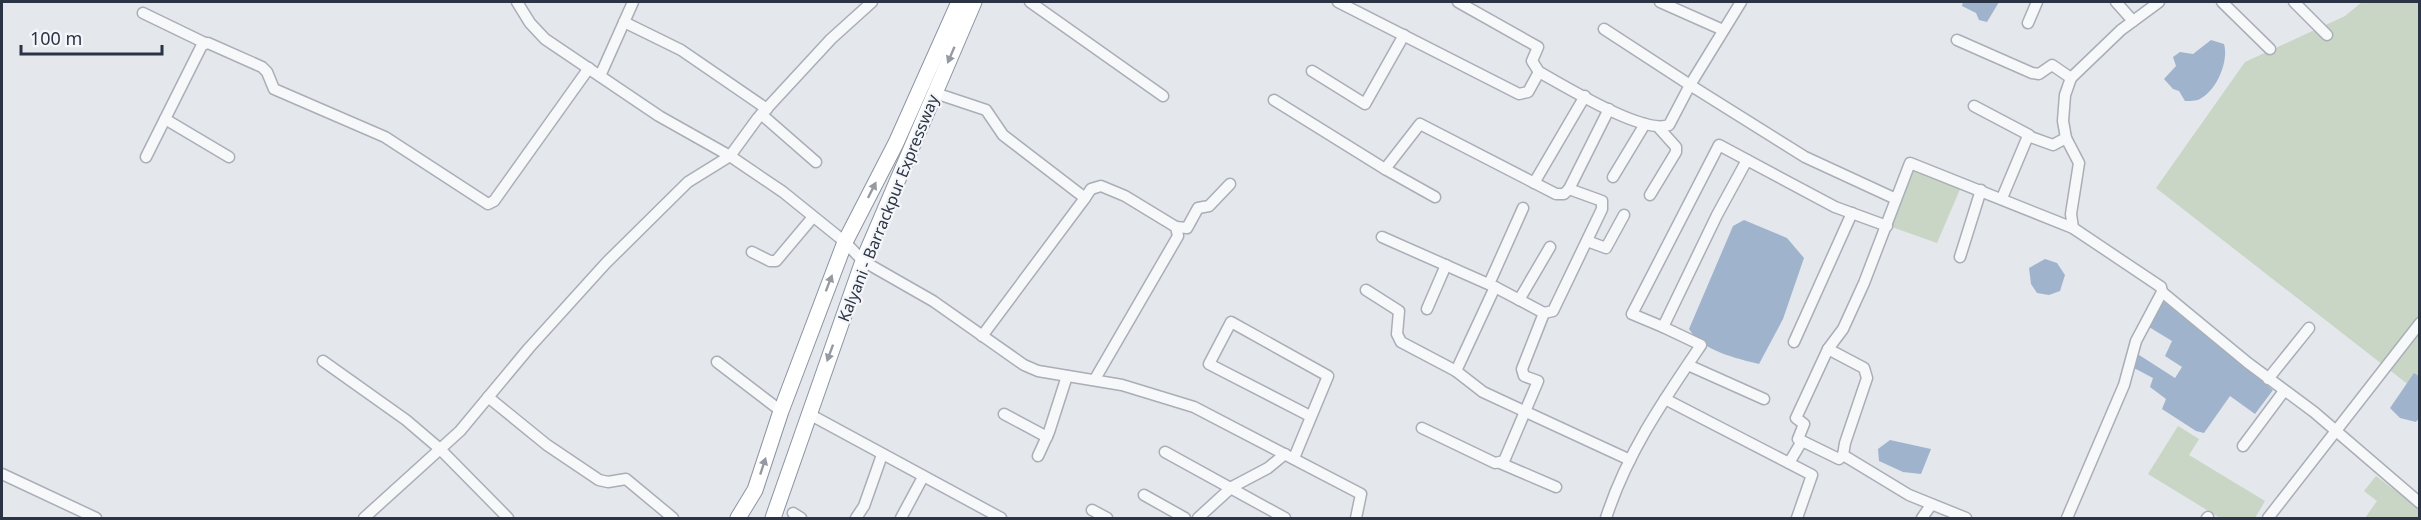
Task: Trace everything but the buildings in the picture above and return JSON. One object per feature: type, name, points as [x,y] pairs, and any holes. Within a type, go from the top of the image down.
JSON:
[{"type":"highway","points":[[738,519],[755,490],[781,411],[845,242],[896,143],[959,2]]},
{"type":"highway","name":"Kalyani - Barrackpur Expressway","points":[[773,519],[863,261],[974,2]]},
{"type":"street","points":[[517,2],[530,23],[545,39],[659,116],[730,156],[783,192],[845,242],[863,261],[933,301],[1024,365],[1038,371],[1095,379],[1194,407],[1361,494],[1356,519]]},
{"type":"street","points":[[600,76],[633,2]]},
{"type":"street","points":[[364,519],[460,430],[564,309],[653,215],[688,182],[730,156],[764,112],[831,39],[872,2]]},
{"type":"street","points":[[1030,2],[1163,96]]},
{"type":"street","points":[[1338,2],[1519,94],[1528,92],[1539,72]]},
{"type":"street","points":[[1458,2],[1538,47],[1532,61],[1539,72],[1609,109],[1659,128],[1676,147],[1676,152],[1650,195]]},
{"type":"street","points":[[1660,2],[1723,30]]},
{"type":"street","points":[[1659,128],[1669,125],[1690,85],[1741,2]]},
{"type":"street","points":[[2028,23],[2037,2]]},
{"type":"street","points":[[2116,2],[2133,21]]},
{"type":"street","points":[[2073,228],[2071,214],[2079,164],[2066,138],[2063,121],[2065,95],[2071,78],[2133,21],[2159,2]]},
{"type":"street","points":[[2222,2],[2270,49]]},
{"type":"street","points":[[2294,2],[2327,35]]},
{"type":"street","points":[[143,13],[262,67],[274,89],[385,137],[488,204],[494,201],[589,68]]},
{"type":"street","points":[[624,21],[681,50],[764,112],[816,162]]},
{"type":"street","points":[[1604,29],[1805,157],[1896,199]]},
{"type":"street","points":[[1312,71],[1365,104],[1404,35]]},
{"type":"street","points":[[1957,40],[2032,73],[2039,74],[2052,65],[2071,78]]},
{"type":"street","points":[[146,157],[205,43]]},
{"type":"street","points":[[935,93],[986,110],[1003,135],[1085,198]]},
{"type":"street","points":[[1534,183],[1585,96]]},
{"type":"street","points":[[1274,100],[1385,169],[1435,196]]},
{"type":"street","points":[[1974,106],[2053,145],[2066,138]]},
{"type":"street","points":[[1385,169],[1420,124],[1560,194],[1569,189],[1609,109]]},
{"type":"street","points":[[165,119],[229,157]]},
{"type":"street","points":[[1613,177],[1645,124]]},
{"type":"street","points":[[2002,198],[2024,141],[2029,135]]},
{"type":"street","points":[[1606,519],[1647,425],[1701,345],[1632,314],[1719,145],[1835,207],[1887,226]]},
{"type":"street","points":[[1663,327],[1717,215],[1747,160]]},
{"type":"street","points":[[1828,349],[1864,368],[1867,378],[1845,442],[1844,455],[1839,459],[1798,439],[1804,424],[1796,418],[1828,349],[1843,329],[1887,226],[1910,163],[2073,228],[2158,284],[2162,292],[2337,432],[2420,503]]},
{"type":"street","points":[[982,336],[1091,189],[1101,186],[1125,196],[1176,227],[1187,228],[1198,208],[1209,206],[1230,184]]},
{"type":"street","points":[[1382,237],[1492,286],[1544,313],[1553,311],[1602,209],[1602,201],[1569,189]]},
{"type":"street","points":[[1960,257],[1981,190]]},
{"type":"street","points":[[1456,371],[1523,208]]},
{"type":"street","points":[[1794,342],[1852,213]]},
{"type":"street","points":[[1587,242],[1606,248],[1624,215]]},
{"type":"street","points":[[752,252],[770,261],[776,261],[813,218]]},
{"type":"street","points":[[1095,379],[1178,236],[1176,227]]},
{"type":"street","points":[[1519,300],[1550,247]]},
{"type":"street","points":[[1427,309],[1446,265]]},
{"type":"street","points":[[1366,290],[1399,311],[1397,334],[1401,342],[1456,371],[1483,392],[1630,460]]},
{"type":"street","points":[[2067,519],[2124,385],[2136,341],[2162,292]]},
{"type":"street","points":[[1500,463],[1504,461],[1538,381],[1524,376],[1522,369],[1544,313]]},
{"type":"street","points":[[1198,519],[1232,487],[1289,456],[1310,416],[1328,376],[1231,322],[1209,364],[1310,416]]},
{"type":"street","points":[[2268,519],[2420,323]]},
{"type":"street","points":[[2268,379],[2309,328]]},
{"type":"street","points":[[323,361],[406,420],[440,449],[508,519]]},
{"type":"street","points":[[717,362],[781,411]]},
{"type":"street","points":[[1688,365],[1764,399]]},
{"type":"street","points":[[1038,456],[1047,437],[1067,376]]},
{"type":"street","points":[[2243,446],[2284,391]]},
{"type":"street","points":[[488,397],[564,457],[604,482],[626,479],[673,519]]},
{"type":"street","points":[[1665,399],[1812,475],[1797,519]]},
{"type":"street","points":[[809,414],[1000,519]]},
{"type":"street","points":[[1004,414],[1047,437]]},
{"type":"street","points":[[1422,428],[1495,463],[1500,463],[1556,487]]},
{"type":"street","points":[[1789,463],[1802,441]]},
{"type":"street","points":[[1165,452],[1232,487],[1285,519]]},
{"type":"street","points":[[856,519],[864,506],[882,455]]},
{"type":"street","points":[[1844,455],[1909,495],[1966,519]]},
{"type":"street","points":[[2,474],[96,519]]},
{"type":"street","points":[[901,519],[924,477]]},
{"type":"street","points":[[1144,495],[1185,519]]},
{"type":"street","points":[[1923,519],[1931,505]]},
{"type":"street","points":[[1092,510],[1107,519]]},
{"type":"green space","points":[[2362,2],[2419,2],[2419,393],[2156,188],[2245,62],[2345,16]]},
{"type":"green space","points":[[1912,162],[1961,187],[1937,243],[1889,226]]},
{"type":"green space","points":[[2178,426],[2199,439],[2189,455],[2265,501],[2255,518],[2220,518],[2148,474]]},
{"type":"green space","points":[[2376,476],[2419,508],[2419,518],[2365,518],[2377,501],[2364,491]]},
{"type":"water","points":[[1963,2],[1999,2],[1987,22],[1979,20],[1976,13],[1962,6]]},
{"type":"water","points":[[2211,40],[2224,44],[2225,58],[2220,74],[2206,95],[2198,100],[2185,101],[2179,91],[2173,89],[2164,79],[2176,66],[2173,57],[2180,52],[2193,54]]},
{"type":"water","points":[[1744,220],[1787,238],[1804,258],[1783,319],[1759,364],[1711,348],[1695,337],[1689,329],[1733,226]]},
{"type":"water","points":[[2045,259],[2057,263],[2065,275],[2060,291],[2049,295],[2037,293],[2031,284],[2029,268]]},
{"type":"water","points":[[2163,301],[2273,390],[2255,414],[2230,396],[2204,433],[2196,431],[2162,409],[2166,399],[2150,387],[2153,378],[2132,367],[2136,353],[2175,378],[2182,367],[2165,356],[2172,341],[2149,327]]},
{"type":"water","points":[[2414,373],[2420,377],[2419,418],[2416,422],[2400,418],[2390,408]]},
{"type":"water","points":[[1890,440],[1931,449],[1921,474],[1903,472],[1879,461],[1878,449]]}]
